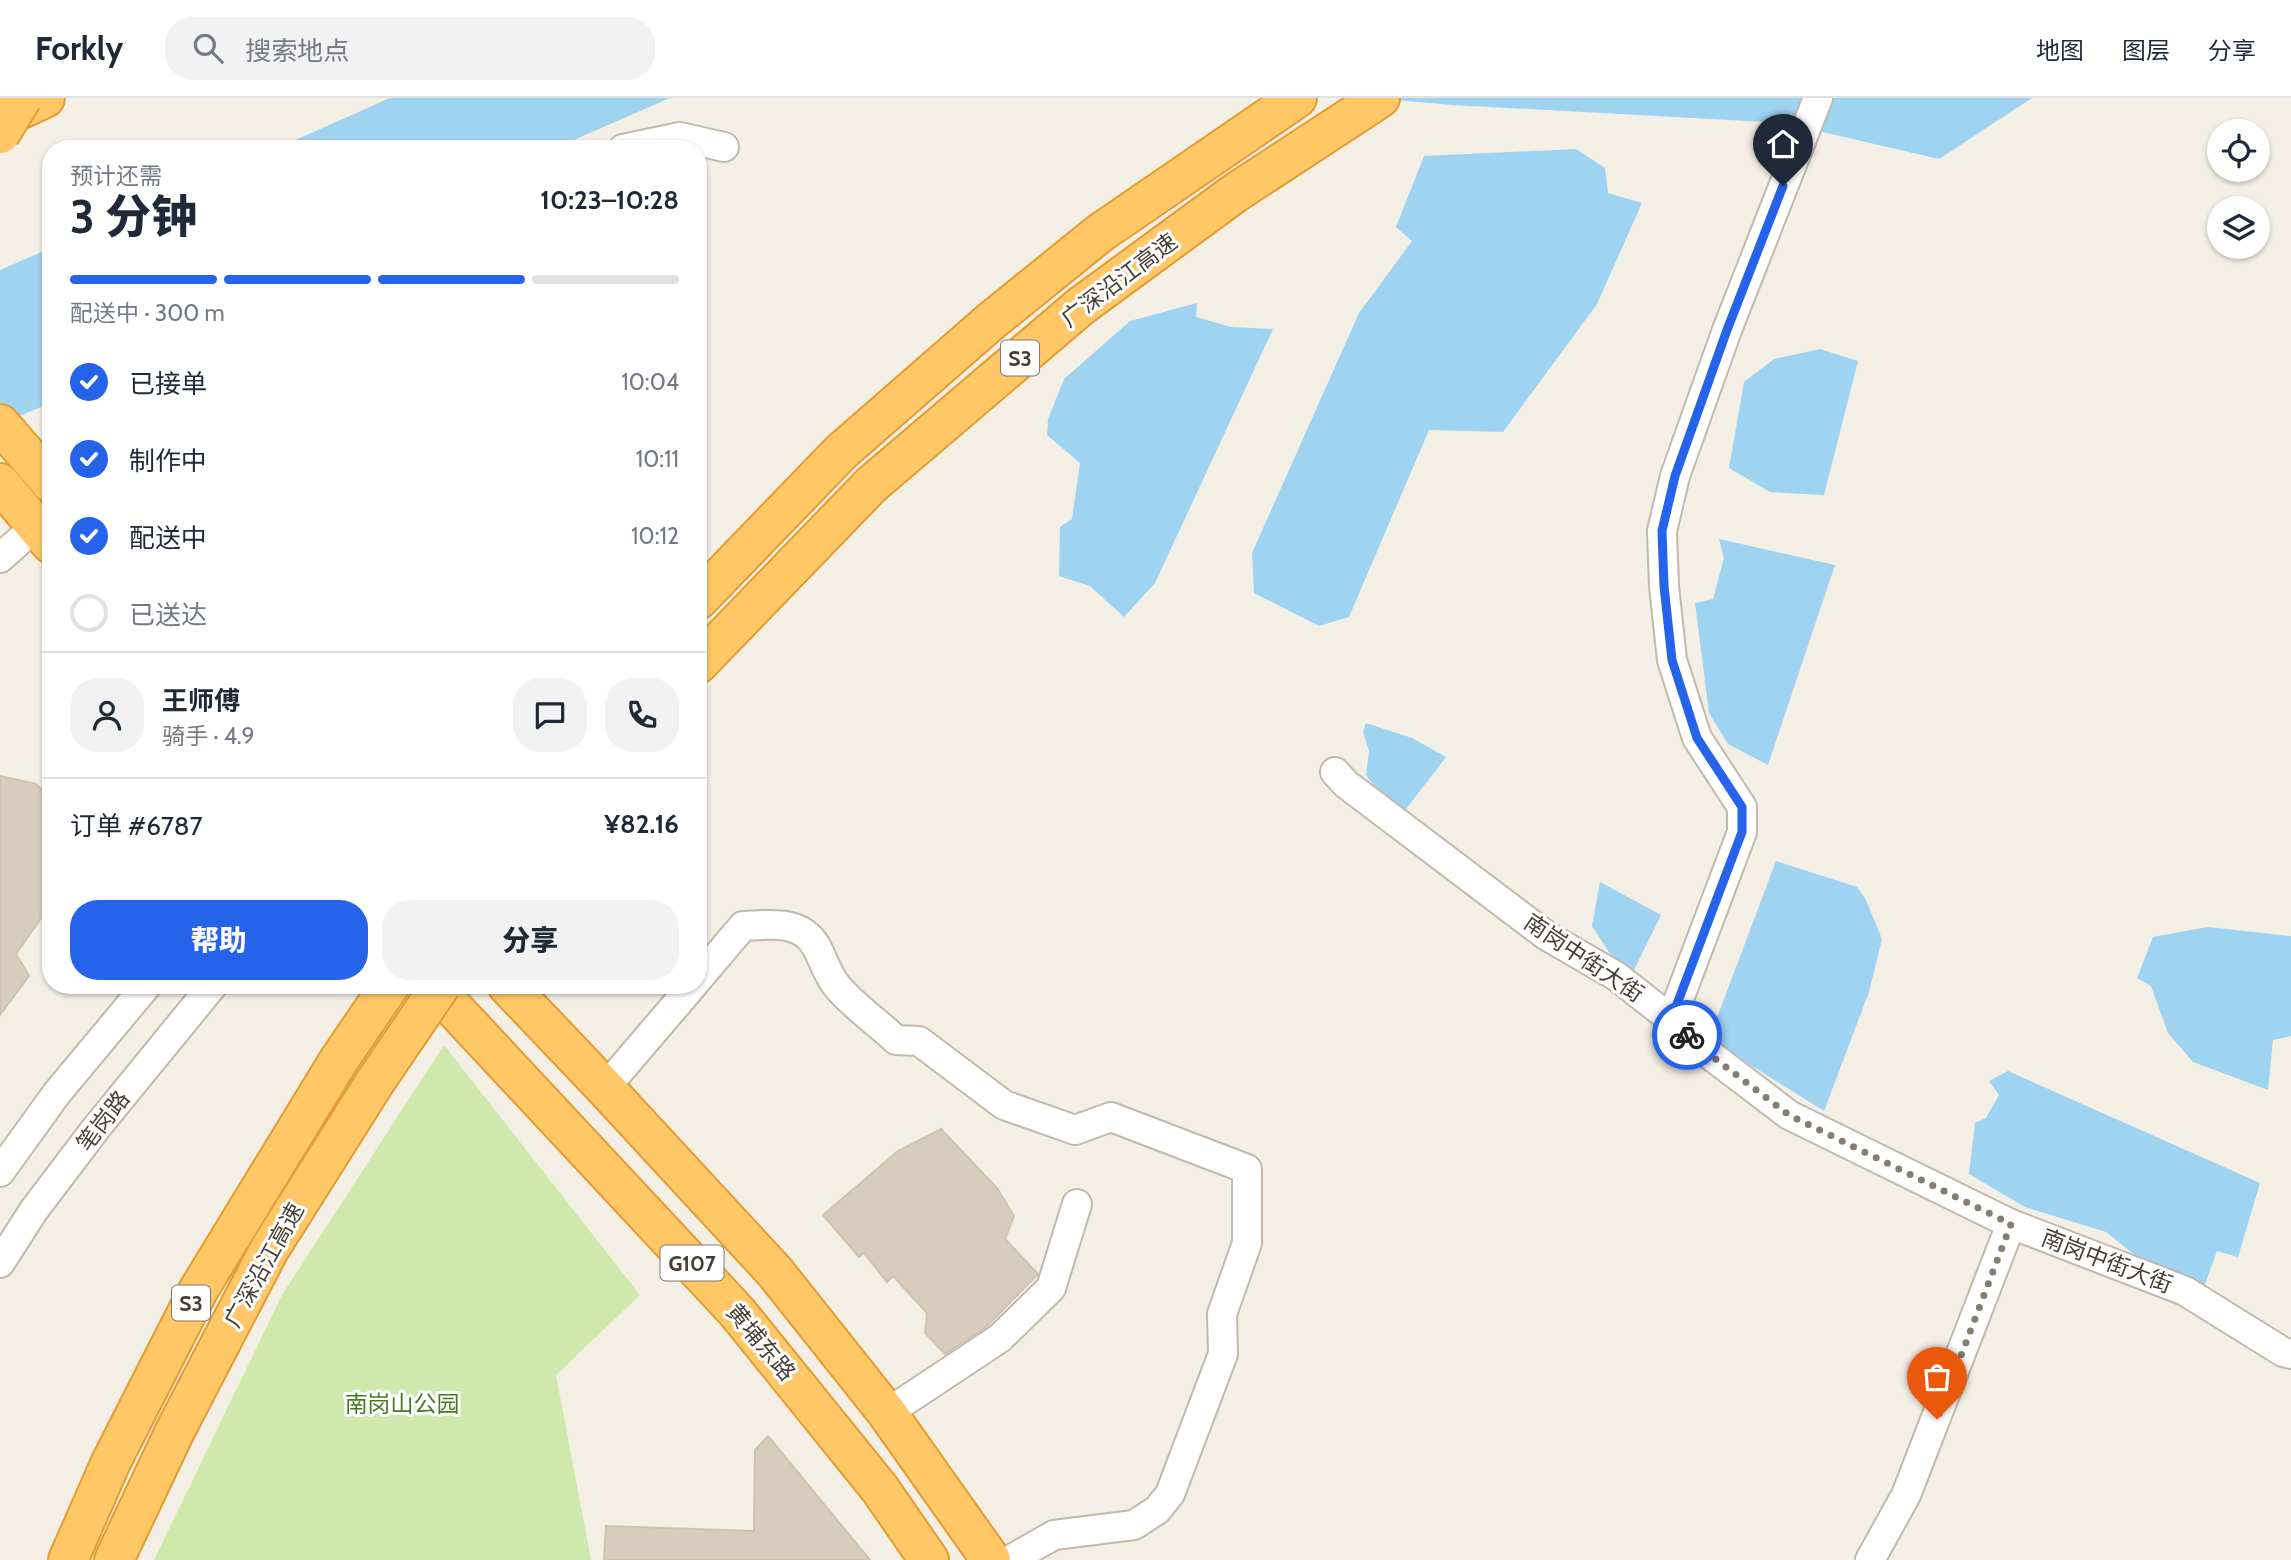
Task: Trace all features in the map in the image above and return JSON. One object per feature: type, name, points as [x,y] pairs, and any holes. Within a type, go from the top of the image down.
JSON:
[{"type":"highway","points":[[0,134],[22,98]]},
{"type":"highway","points":[[0,109],[42,98]]},
{"type":"highway","points":[[0,119],[42,98]]},
{"type":"highway","name":"广深沿江高速","points":[[707,591],[841,452],[990,322],[1100,233],[1297,98]]},
{"type":"highway","name":"广深沿江高速","points":[[707,655],[871,485],[1081,306],[1235,193],[1380,98]]},
{"type":"highway","points":[[0,424],[42,473]]},
{"type":"highway","points":[[0,483],[42,534]]},
{"type":"highway","name":"广深沿江高速","points":[[68,1560],[111,1462],[199,1289],[339,1060],[384,994]]},
{"type":"highway","name":"广深沿江高速","points":[[114,1560],[175,1431],[269,1250],[375,1082],[435,994]]},
{"type":"highway","name":"黄埔东路","points":[[440,994],[737,1312],[880,1489],[929,1560]]},
{"type":"highway","name":"G107","points":[[516,994],[775,1272],[887,1413],[991,1560]]},
{"type":"street","points":[[1671,1020],[1742,832],[1742,807],[1697,738],[1672,660],[1664,586],[1662,531],[1675,476],[1727,330],[1818,98]]},
{"type":"street","points":[[666,140],[680,137],[693,140]]},
{"type":"street","points":[[707,143],[724,147]]},
{"type":"street","points":[[0,558],[42,536]]},
{"type":"street","name":"南岗中街大街","points":[[1335,772],[1346,784],[1547,936],[1616,976],[1705,1051],[1789,1115],[2011,1224],[2185,1291],[2283,1352],[2291,1354]]},
{"type":"street","points":[[707,968],[743,926],[782,924],[799,929],[816,946],[821,961],[836,985],[896,1040],[919,1041],[1004,1105],[1074,1130],[1111,1117],[1247,1169],[1247,1243],[1222,1314],[1223,1354],[1170,1494],[1157,1510],[1134,1525],[1054,1535],[1010,1560]]},
{"type":"street","points":[[0,1171],[57,1093],[140,994]]},
{"type":"street","name":"笔岗路","points":[[0,1262],[34,1210],[97,1127],[206,994]]},
{"type":"street","points":[[606,1088],[685,994]]},
{"type":"street","points":[[887,1413],[1000,1338],[1051,1288],[1077,1204]]},
{"type":"street","points":[[1870,1560],[1906,1496],[2011,1224]]},
{"type":"green space","name":"南岗山公园","points":[[444,1045],[640,1295],[556,1375],[591,1560],[154,1560],[282,1295]]},
{"type":"water","points":[[390,98],[670,98],[574,140],[295,140]]},
{"type":"water","points":[[1371,98],[2032,98],[1939,159],[1784,123]]},
{"type":"water","points":[[1576,149],[1605,168],[1608,193],[1642,203],[1597,304],[1503,432],[1429,430],[1349,617],[1319,626],[1254,593],[1252,553],[1359,313],[1412,241],[1396,227],[1424,156]]},
{"type":"water","points":[[42,252],[42,407],[0,424],[0,270]]},
{"type":"water","points":[[1197,303],[1196,317],[1231,327],[1273,329],[1155,583],[1124,617],[1090,586],[1059,576],[1060,527],[1072,519],[1080,463],[1047,435],[1048,419],[1064,379],[1130,321]]},
{"type":"water","points":[[1820,349],[1858,361],[1824,495],[1770,492],[1729,468],[1744,382],[1774,359]]},
{"type":"water","points":[[1719,539],[1835,565],[1768,765],[1728,744],[1709,713],[1695,603],[1713,599],[1724,558]]},
{"type":"water","points":[[1366,723],[1412,738],[1446,757],[1406,809],[1381,795],[1366,775],[1369,751],[1363,732]]},
{"type":"water","points":[[1776,861],[1857,887],[1866,900],[1882,939],[1869,992],[1824,1111],[1709,1039]]},
{"type":"water","points":[[1600,882],[1661,915],[1633,972],[1616,963],[1592,926]]},
{"type":"water","points":[[2208,927],[2291,936],[2291,1036],[2273,1040],[2268,1090],[2193,1062],[2168,1033],[2151,986],[2137,978],[2153,937]]},
{"type":"water","points":[[2008,1071],[2260,1183],[2238,1257],[2217,1251],[2202,1292],[2151,1268],[2106,1232],[2025,1207],[1969,1174],[1975,1123],[1986,1118],[1999,1095],[1989,1081]]},
{"type":"building","points":[[0,776],[36,784],[42,790],[42,917],[16,954],[29,976],[0,1015]]},
{"type":"building","points":[[941,1129],[997,1188],[1014,1216],[1005,1239],[1038,1274],[985,1328],[945,1354],[925,1333],[927,1313],[893,1276],[887,1282],[864,1253],[859,1257],[823,1215],[898,1151]]},
{"type":"building","points":[[768,1436],[870,1560],[604,1560],[606,1526],[754,1531],[755,1450]]},
{"type":"way so far","points":[[1687,1035],[1789,1115],[2011,1224],[1937,1419]]},
{"type":"route","points":[[1687,1035],[1671,1020],[1742,832],[1742,807],[1697,738],[1672,660],[1664,586],[1662,531],[1675,476],[1727,330],[1783,186]]}]
